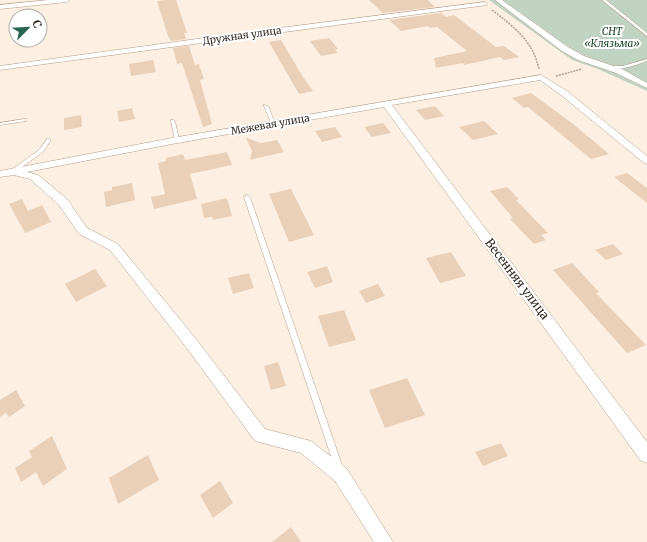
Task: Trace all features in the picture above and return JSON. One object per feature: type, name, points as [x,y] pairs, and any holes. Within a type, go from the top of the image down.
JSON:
[{"type":"street","points":[[0,7],[68,0]]},
{"type":"street","points":[[498,0],[565,49],[581,58],[619,71],[647,86]]},
{"type":"street","name":"Дружная улица","points":[[0,68],[485,4]]},
{"type":"street","points":[[541,77],[564,93],[647,161]]},
{"type":"street","name":"Межевая улица","points":[[0,174],[176,140],[541,77]]},
{"type":"street","name":"Весенняя улица","points":[[386,104],[647,455]]},
{"type":"street","points":[[13,171],[34,177],[63,202],[83,231],[114,247],[191,343],[260,436],[306,446],[341,475],[384,542]]},
{"type":"lane","points":[[604,0],[647,35]]},
{"type":"lane","points":[[608,67],[623,67],[647,60]]},
{"type":"lane","points":[[266,106],[273,124]]},
{"type":"lane","points":[[0,124],[24,120]]},
{"type":"lane","points":[[173,121],[176,140]]},
{"type":"lane","points":[[13,171],[41,151],[49,140]]},
{"type":"lane","points":[[247,197],[341,475]]},
{"type":"path","points":[[506,20],[526,38],[538,56],[541,77],[555,76],[593,67],[598,64]]},
{"type":"green space","name":"СНТ «Клязьма»","points":[[489,0],[647,0],[647,91],[598,69],[572,60]]},
{"type":"building","points":[[176,0],[187,33],[184,33],[186,39],[171,41],[168,36],[157,1]]},
{"type":"building","points":[[369,0],[428,0],[435,7],[383,13]]},
{"type":"building","points":[[441,13],[446,17],[454,15],[496,47],[504,46],[519,57],[504,60],[500,57],[464,65],[463,63],[436,68],[434,58],[467,51],[437,27],[430,28],[428,26],[401,31],[389,20]]},
{"type":"building","points":[[329,38],[338,49],[335,50],[338,53],[321,56],[310,41]]},
{"type":"building","points":[[281,40],[313,91],[299,94],[269,42]]},
{"type":"building","points":[[189,46],[195,65],[199,64],[204,79],[200,80],[212,124],[203,127],[182,63],[177,64],[173,48]]},
{"type":"building","points":[[153,60],[156,72],[131,76],[129,64]]},
{"type":"building","points":[[531,93],[573,124],[609,154],[591,159],[528,107],[524,108],[512,98]]},
{"type":"building","points":[[435,106],[444,116],[425,120],[416,110]]},
{"type":"building","points":[[132,108],[135,119],[119,122],[117,111]]},
{"type":"building","points":[[81,115],[82,127],[64,130],[64,118]]},
{"type":"building","points":[[484,121],[498,134],[473,140],[459,127]]},
{"type":"building","points":[[383,123],[391,133],[372,137],[364,127]]},
{"type":"building","points":[[335,127],[342,137],[322,142],[315,131]]},
{"type":"building","points":[[246,138],[261,143],[277,140],[284,152],[250,160],[252,151]]},
{"type":"building","points":[[227,152],[232,165],[190,174],[197,199],[154,209],[151,197],[165,194],[158,163],[166,161],[166,158],[183,154],[185,160]]},
{"type":"building","points":[[627,173],[647,188],[647,203],[614,177]]},
{"type":"building","points":[[132,183],[135,200],[106,207],[104,192],[112,190],[112,187]]},
{"type":"building","points":[[507,187],[519,199],[516,200],[548,233],[541,235],[546,240],[534,244],[510,219],[513,218],[490,191]]},
{"type":"building","points":[[291,189],[314,235],[289,242],[269,194]]},
{"type":"building","points":[[227,198],[232,216],[213,220],[212,217],[204,218],[201,204]]},
{"type":"building","points":[[22,199],[28,211],[42,205],[51,222],[25,233],[9,204]]},
{"type":"building","points":[[613,244],[623,254],[606,260],[595,250]]},
{"type":"building","points":[[451,252],[466,276],[440,283],[426,258]]},
{"type":"building","points":[[572,263],[599,292],[596,293],[646,345],[627,353],[553,270]]},
{"type":"building","points":[[327,266],[333,282],[315,288],[307,272]]},
{"type":"building","points":[[95,269],[107,286],[76,302],[65,284]]},
{"type":"building","points":[[249,273],[254,288],[233,294],[228,278]]},
{"type":"building","points":[[378,284],[385,296],[366,303],[359,291]]},
{"type":"building","points":[[344,310],[356,340],[329,347],[318,316]]},
{"type":"building","points":[[278,362],[286,386],[271,390],[264,366]]},
{"type":"building","points":[[407,378],[425,415],[385,428],[369,390]]},
{"type":"building","points":[[16,390],[25,406],[9,417],[6,413],[0,417],[0,400]]},
{"type":"building","points":[[52,436],[67,469],[43,486],[36,472],[21,482],[15,468],[32,457],[29,451]]},
{"type":"building","points":[[501,443],[508,456],[483,466],[475,452]]},
{"type":"building","points":[[148,455],[159,480],[118,504],[109,478]]},
{"type":"building","points":[[220,481],[233,503],[213,518],[200,495]]},
{"type":"building","points":[[291,527],[301,542],[272,542]]}]
